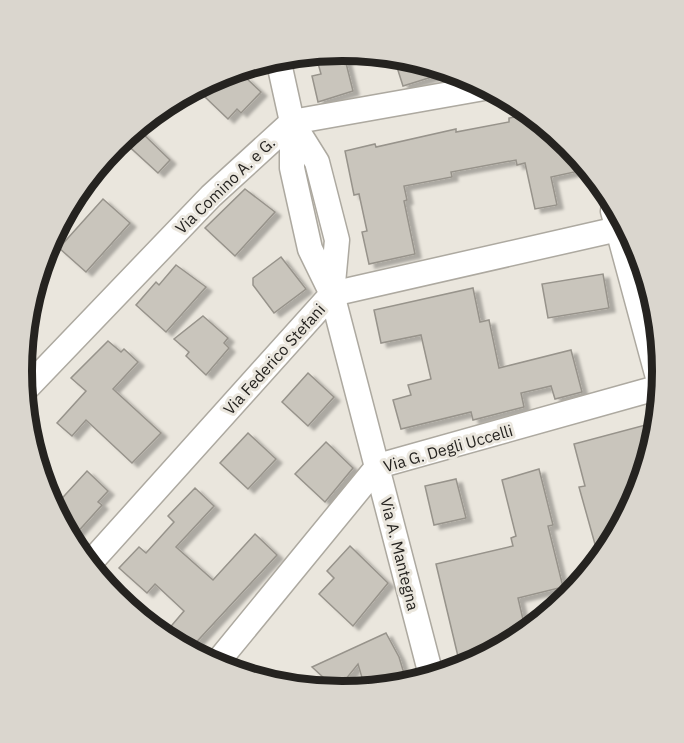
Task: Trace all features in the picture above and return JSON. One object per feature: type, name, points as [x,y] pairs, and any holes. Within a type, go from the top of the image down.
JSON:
[{"type":"street","name":"Via A. Mantegna","points":[[280,67],[292,122],[292,168],[310,249],[332,294],[430,669]]},
{"type":"street","points":[[292,122],[472,90]]},
{"type":"street","name":"Via Comino A. e G.","points":[[32,383],[211,196],[292,122]]},
{"type":"street","name":"Via Federico Stefani","points":[[94,558],[332,294],[613,221]]},
{"type":"street","points":[[621,237],[649,325]]},
{"type":"street","name":"Via G. Degli Uccelli","points":[[222,658],[378,466],[652,388]]},
{"type":"building","points":[[346,61],[353,91],[318,102],[312,76],[321,74],[318,62]]},
{"type":"building","points":[[397,66],[436,76],[403,86]]},
{"type":"building","points":[[245,77],[261,92],[241,113],[237,109],[228,119],[205,97],[212,90],[238,78],[241,81]]},
{"type":"building","points":[[519,116],[531,125],[562,152],[579,171],[551,177],[557,205],[535,209],[525,163],[517,165],[516,160],[451,172],[452,177],[404,186],[407,200],[404,201],[415,254],[369,264],[362,232],[367,231],[359,194],[354,195],[345,151],[375,144],[376,147],[456,129],[456,132],[509,122],[509,118]]},
{"type":"building","points":[[143,133],[170,160],[158,173],[128,146]]},
{"type":"building","points":[[245,189],[275,212],[235,256],[205,228]]},
{"type":"building","points":[[103,199],[130,223],[86,272],[59,248]]},
{"type":"building","points":[[281,257],[306,289],[274,313],[253,285],[253,278]]},
{"type":"building","points":[[176,265],[206,287],[166,332],[136,305],[156,282],[159,285]]},
{"type":"building","points":[[603,274],[609,308],[548,318],[542,284]]},
{"type":"building","points":[[473,288],[480,322],[489,320],[499,368],[571,350],[582,392],[555,399],[551,386],[521,393],[524,407],[473,420],[471,412],[401,429],[393,400],[411,395],[408,385],[431,379],[421,335],[381,343],[374,310]]},
{"type":"building","points":[[203,316],[228,338],[224,343],[229,348],[206,375],[186,356],[189,352],[174,339]]},
{"type":"building","points":[[108,341],[121,352],[124,349],[138,362],[113,389],[161,433],[132,463],[86,420],[72,436],[57,423],[86,391],[71,378]]},
{"type":"building","points":[[308,373],[334,397],[308,426],[282,402]]},
{"type":"building","points":[[648,424],[642,452],[629,490],[611,527],[596,549],[579,487],[585,486],[574,444]]},
{"type":"building","points":[[248,433],[276,459],[248,489],[220,463]]},
{"type":"building","points":[[326,442],[353,468],[325,502],[295,474]]},
{"type":"building","points":[[539,469],[553,525],[548,526],[563,587],[518,598],[524,623],[479,650],[459,659],[436,564],[513,546],[511,538],[516,536],[502,480]]},
{"type":"building","points":[[87,471],[108,491],[98,502],[102,505],[77,533],[60,500]]},
{"type":"building","points":[[456,479],[466,518],[434,525],[425,486]]},
{"type":"building","points":[[195,488],[214,506],[176,547],[213,580],[255,534],[277,555],[194,644],[168,629],[184,611],[155,584],[147,593],[119,568],[139,547],[146,553],[174,522],[168,516]]},
{"type":"building","points":[[350,546],[388,583],[353,626],[319,594],[334,578],[327,571]]},
{"type":"building","points":[[386,633],[399,657],[405,676],[363,681],[358,664],[344,682],[328,681],[312,667]]}]
